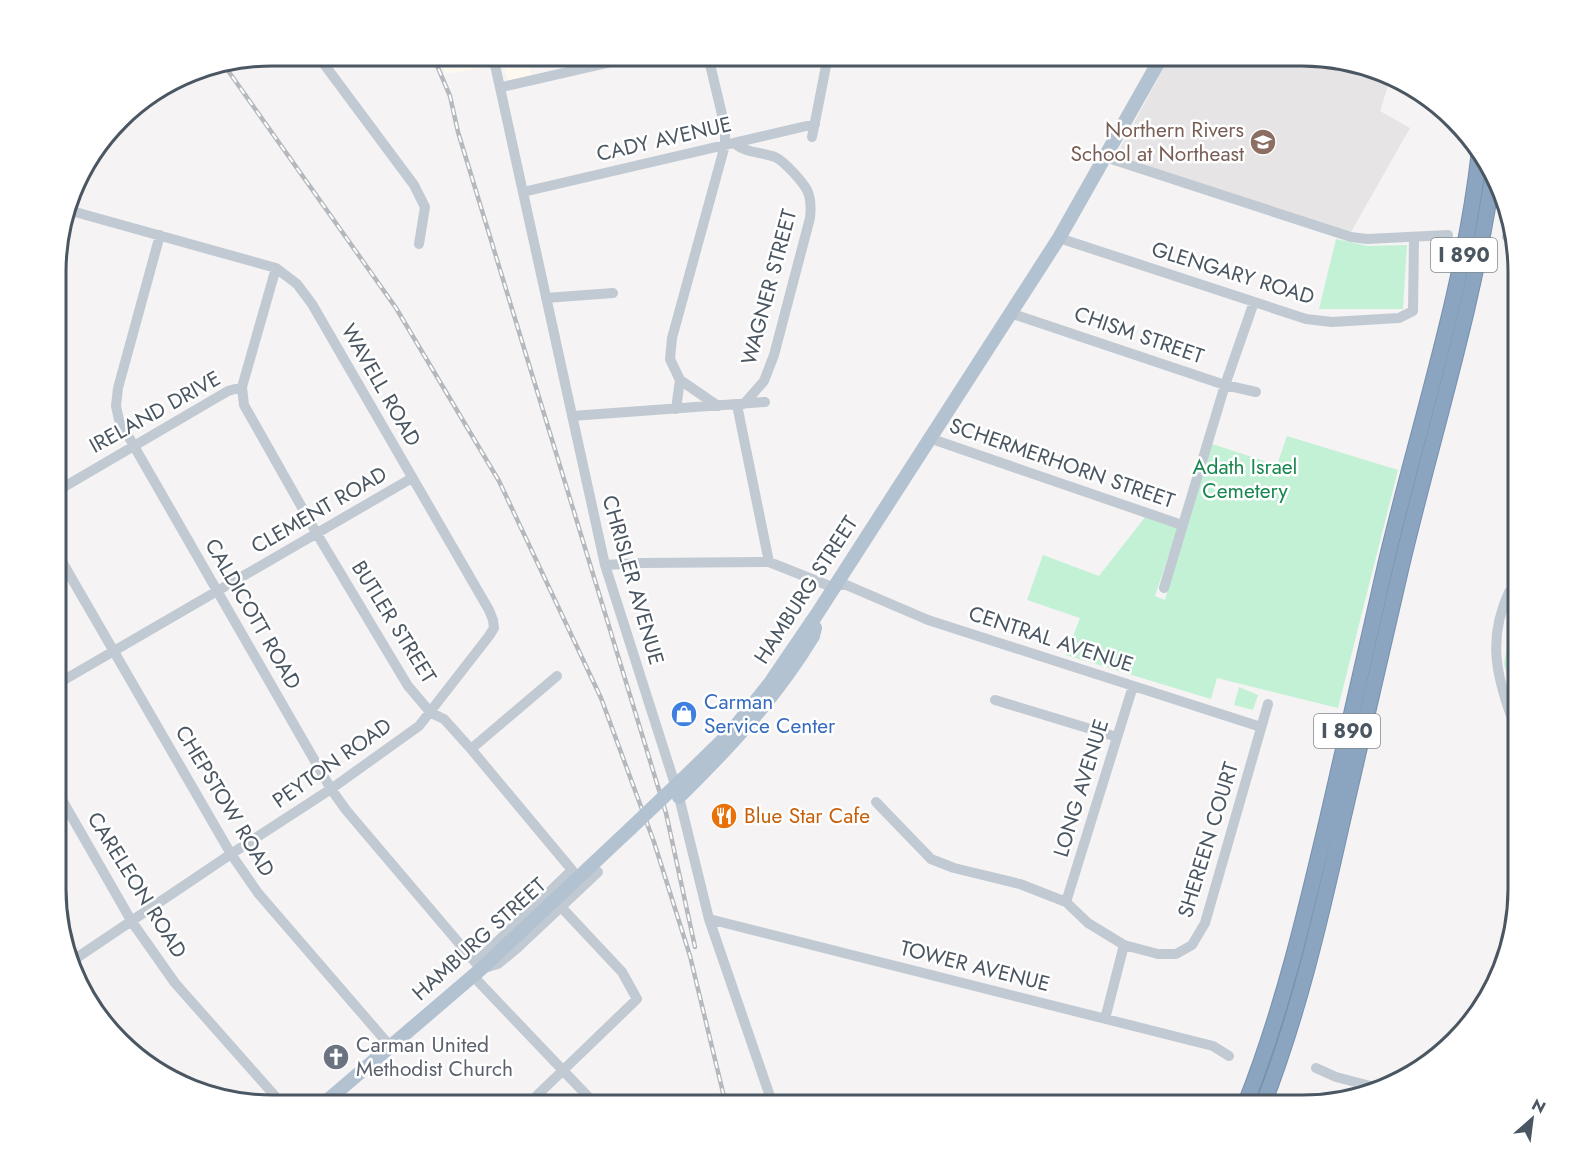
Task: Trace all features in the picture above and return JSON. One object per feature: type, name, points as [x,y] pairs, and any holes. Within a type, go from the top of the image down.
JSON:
[{"type":"highway","name":"I 890","points":[[1249,1095],[1279,1009],[1306,911],[1390,543],[1454,298],[1466,245],[1478,165]]},
{"type":"highway","name":"I 890","points":[[1269,1095],[1313,948],[1403,557],[1470,302],[1490,189]]},
{"type":"main road","name":"HAMBURG STREET","points":[[335,1094],[477,969],[630,829],[730,733],[770,683],[812,622],[832,587],[1059,238],[1156,66]]},
{"type":"main road","points":[[679,797],[738,738],[770,699],[813,636],[815,628],[812,622]]},
{"type":"street","points":[[326,66],[414,184],[425,207],[419,244]]},
{"type":"street","name":"CHRISLER AVENUE","points":[[496,66],[605,565],[679,797],[709,920],[769,1095]]},
{"type":"street","points":[[502,87],[594,66]]},
{"type":"street","points":[[710,66],[730,145],[672,338],[670,359],[680,380],[718,406]]},
{"type":"street","points":[[812,137],[826,66]]},
{"type":"street","name":"CADY AVENUE","points":[[523,192],[815,124]]},
{"type":"street","name":"WAGNER STREET","points":[[730,145],[776,157],[786,164],[807,190],[811,207],[774,355],[764,381],[741,404]]},
{"type":"street","points":[[1105,158],[1351,237],[1366,239],[1448,235]]},
{"type":"street","name":"WAVELL ROAD","points":[[75,212],[276,268],[297,284],[312,304],[493,620],[494,628],[489,636],[431,713]]},
{"type":"street","name":"CALDICOTT ROAD","points":[[160,236],[118,388],[116,406],[119,420],[331,789],[477,969],[562,1071],[586,1095]]},
{"type":"street","name":"GLENGARY ROAD","points":[[1059,238],[1306,319],[1332,322],[1399,318],[1413,311],[1414,237]]},
{"type":"street","points":[[242,387],[276,268]]},
{"type":"street","points":[[546,298],[613,293]]},
{"type":"street","points":[[1164,588],[1225,385],[1254,302]]},
{"type":"street","name":"CHISM STREET","points":[[1010,313],[1225,385],[1256,392]]},
{"type":"street","points":[[676,409],[680,380]]},
{"type":"street","name":"IRELAND DRIVE","points":[[66,486],[228,391],[242,387]]},
{"type":"street","name":"BUTLER STREET","points":[[242,387],[244,405],[317,534],[408,686],[431,713],[444,719],[471,749],[572,870],[477,969]]},
{"type":"street","points":[[572,416],[765,402]]},
{"type":"street","points":[[605,565],[769,562],[741,404]]},
{"type":"street","name":"SCHERMERHORN STREET","points":[[929,438],[1182,525]]},
{"type":"street","name":"CLEMENT ROAD","points":[[66,679],[412,478]]},
{"type":"street","name":"CENTRAL AVENUE","points":[[769,562],[832,587],[844,584],[928,620],[1262,727]]},
{"type":"street","name":"CHEPSTOW ROAD","points":[[66,569],[231,854],[258,893],[390,1046]]},
{"type":"street","points":[[1508,594],[1502,606],[1498,624],[1496,658],[1500,683],[1508,707]]},
{"type":"street","points":[[471,749],[557,676]]},
{"type":"street","name":"LONG AVENUE","points":[[1066,902],[1133,686]]},
{"type":"street","points":[[995,700],[1117,737]]},
{"type":"street","name":"SHEREEN COURT","points":[[876,802],[931,859],[954,868],[1020,884],[1066,902],[1088,923],[1124,945],[1158,954],[1176,954],[1192,945],[1205,923],[1268,704]]},
{"type":"street","name":"PEYTON ROAD","points":[[78,957],[331,789],[419,726],[431,713]]},
{"type":"street","name":"CARELEON ROAD","points":[[66,807],[132,922],[175,983],[274,1095]]},
{"type":"street","points":[[477,969],[498,964],[562,908],[598,872]]},
{"type":"street","points":[[537,1095],[637,999],[622,972],[562,908]]},
{"type":"street","name":"TOWER AVENUE","points":[[709,920],[1213,1046],[1229,1056]]},
{"type":"street","points":[[1105,1019],[1124,945]]},
{"type":"street","points":[[1316,1068],[1336,1077],[1366,1085]]},
{"type":"shaded area","points":[[442,66],[492,66],[446,74]]},
{"type":"shaded area","points":[[504,66],[529,66],[532,77],[508,82]]},
{"type":"shaded area","name":"Northern Rivers School at Northeast","points":[[1165,66],[1316,66],[1355,73],[1388,86],[1380,111],[1410,128],[1351,232],[1116,156]]},
{"type":"green space","points":[[1336,239],[1368,246],[1407,245],[1403,309],[1319,309]]},
{"type":"green space","name":"Adath Israel Cemetery","points":[[1287,436],[1398,470],[1338,708],[1217,678],[1211,699],[1066,655],[1080,618],[1027,600],[1043,555],[1099,576],[1146,516],[1178,527],[1155,596],[1165,600],[1212,444],[1277,465]]},
{"type":"green space","points":[[1508,639],[1508,677],[1504,664]]},
{"type":"green space","points":[[1239,687],[1258,695],[1253,710],[1234,705]]},
{"type":"railway","points":[[437,66],[450,96],[458,132],[666,813],[695,947]]},
{"type":"railway","points":[[228,71],[396,308],[499,481],[601,698],[654,842],[690,956],[724,1095]]},
{"type":"place","name":"Northern Rivers School at Northeast","points":[[1263,142]]},
{"type":"place","name":"Carman Service Center","points":[[684,714]]},
{"type":"place","name":"Blue Star Cafe","points":[[724,816]]},
{"type":"place","name":"Carman United Methodist Church","points":[[336,1057]]}]
